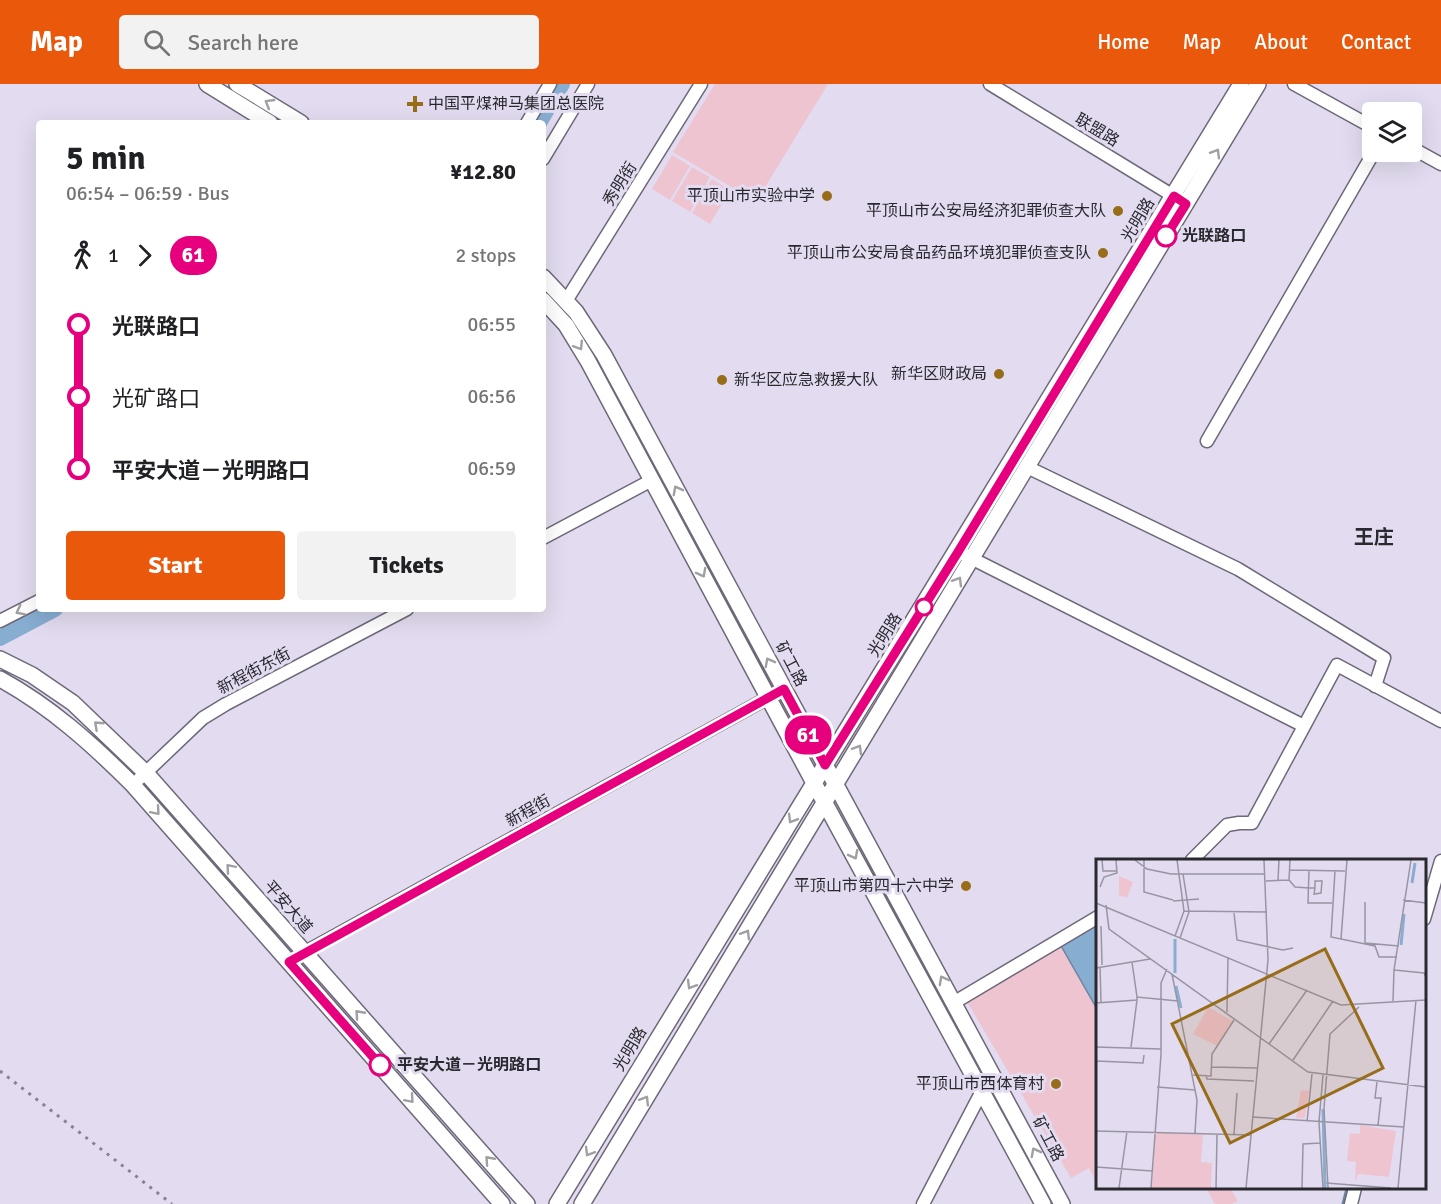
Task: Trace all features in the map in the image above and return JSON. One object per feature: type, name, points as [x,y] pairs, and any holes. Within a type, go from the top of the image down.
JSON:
[{"type":"main road","points":[[207,84],[265,120]]},
{"type":"main road","points":[[237,84],[296,120]]},
{"type":"main road","name":"光明路","points":[[557,1204],[825,765],[1027,466],[1180,200],[1241,84]]},
{"type":"main road","name":"光明路","points":[[582,1204],[836,785],[965,555],[1180,200],[1258,84]]},
{"type":"main road","name":"矿工路","points":[[546,280],[566,300],[589,330],[604,355],[1062,1204]]},
{"type":"main road","points":[[546,304],[576,340],[1043,1204]]},
{"type":"main road","name":"平安大道","points":[[0,659],[32,675],[73,703],[146,773],[527,1204]]},
{"type":"main road","points":[[0,679],[57,715],[133,785],[502,1204]]},
{"type":"street","points":[[529,120],[550,84]]},
{"type":"street","points":[[546,154],[588,84]]},
{"type":"street","name":"秀明街","points":[[566,300],[701,84]]},
{"type":"street","name":"联盟路","points":[[990,84],[1180,200]]},
{"type":"street","points":[[1294,84],[1362,121]]},
{"type":"street","points":[[1422,154],[1441,164]]},
{"type":"street","points":[[1207,441],[1368,162]]},
{"type":"street","points":[[1027,466],[1238,569],[1384,657],[1375,686]]},
{"type":"street","points":[[546,536],[652,480]]},
{"type":"street","points":[[965,555],[1304,726]]},
{"type":"street","points":[[0,621],[36,603]]},
{"type":"street","name":"新程街东街","points":[[133,785],[182,737],[211,713],[401,612]]},
{"type":"street","points":[[1194,859],[1227,825],[1252,823],[1337,665],[1441,721]]},
{"type":"street","name":"新程街","points":[[289,962],[784,689]]},
{"type":"street","points":[[1426,915],[1441,861]]},
{"type":"street","points":[[954,1002],[1096,918]]},
{"type":"street","points":[[923,1204],[982,1092]]},
{"type":"street","points":[[1351,1204],[1355,1189]]},
{"type":"shaded area","points":[[715,84],[828,84],[756,202],[673,152]]},
{"type":"shaded area","points":[[672,155],[690,166],[670,200],[652,189]]},
{"type":"shaded area","points":[[692,167],[710,177],[690,212],[672,201]]},
{"type":"shaded area","points":[[712,179],[730,190],[710,224],[692,213]]},
{"type":"shaded area","name":"平顶山市西体育村","points":[[1096,922],[1096,1181],[1089,1168],[1071,1178],[966,1000]]},
{"type":"shaded area","points":[[1207,1189],[1231,1189],[1238,1201],[1232,1204],[1215,1204]]},
{"type":"water","points":[[1096,923],[1096,1007],[1060,944]]},
{"type":"waterway","points":[[541,120],[562,84]]},
{"type":"waterway","points":[[0,638],[49,612]]},
{"type":"waterway","points":[[1343,1204],[1347,1189]]},
{"type":"railway","points":[[0,1071],[172,1204]]},
{"type":"bus line","name":"61","points":[[380,1065],[289,962],[784,689],[825,765],[958,552],[1174,196],[1186,204],[1166,236]]},
{"type":"place","name":"中国平煤神马集团总医院","points":[[415,104]]},
{"type":"place","name":"平顶山市实验中学","points":[[827,196]]},
{"type":"place","name":"平顶山市公安局经济犯罪侦查大队","points":[[1118,211]]},
{"type":"place","name":"光联路口","points":[[1166,236]]},
{"type":"place","name":"平顶山市公安局食品药品环境犯罪侦查支队","points":[[1103,253]]},
{"type":"place","name":"新华区财政局","points":[[999,374]]},
{"type":"place","name":"新华区应急救援大队","points":[[722,380]]},
{"type":"place","name":"平顶山市第四十六中学","points":[[966,886]]},
{"type":"place","name":"平安大道－光明路口","points":[[380,1065]]},
{"type":"place","name":"平顶山市西体育村","points":[[1056,1084]]},
{"type":"district","name":"王庄","points":[[1374,537]]}]
